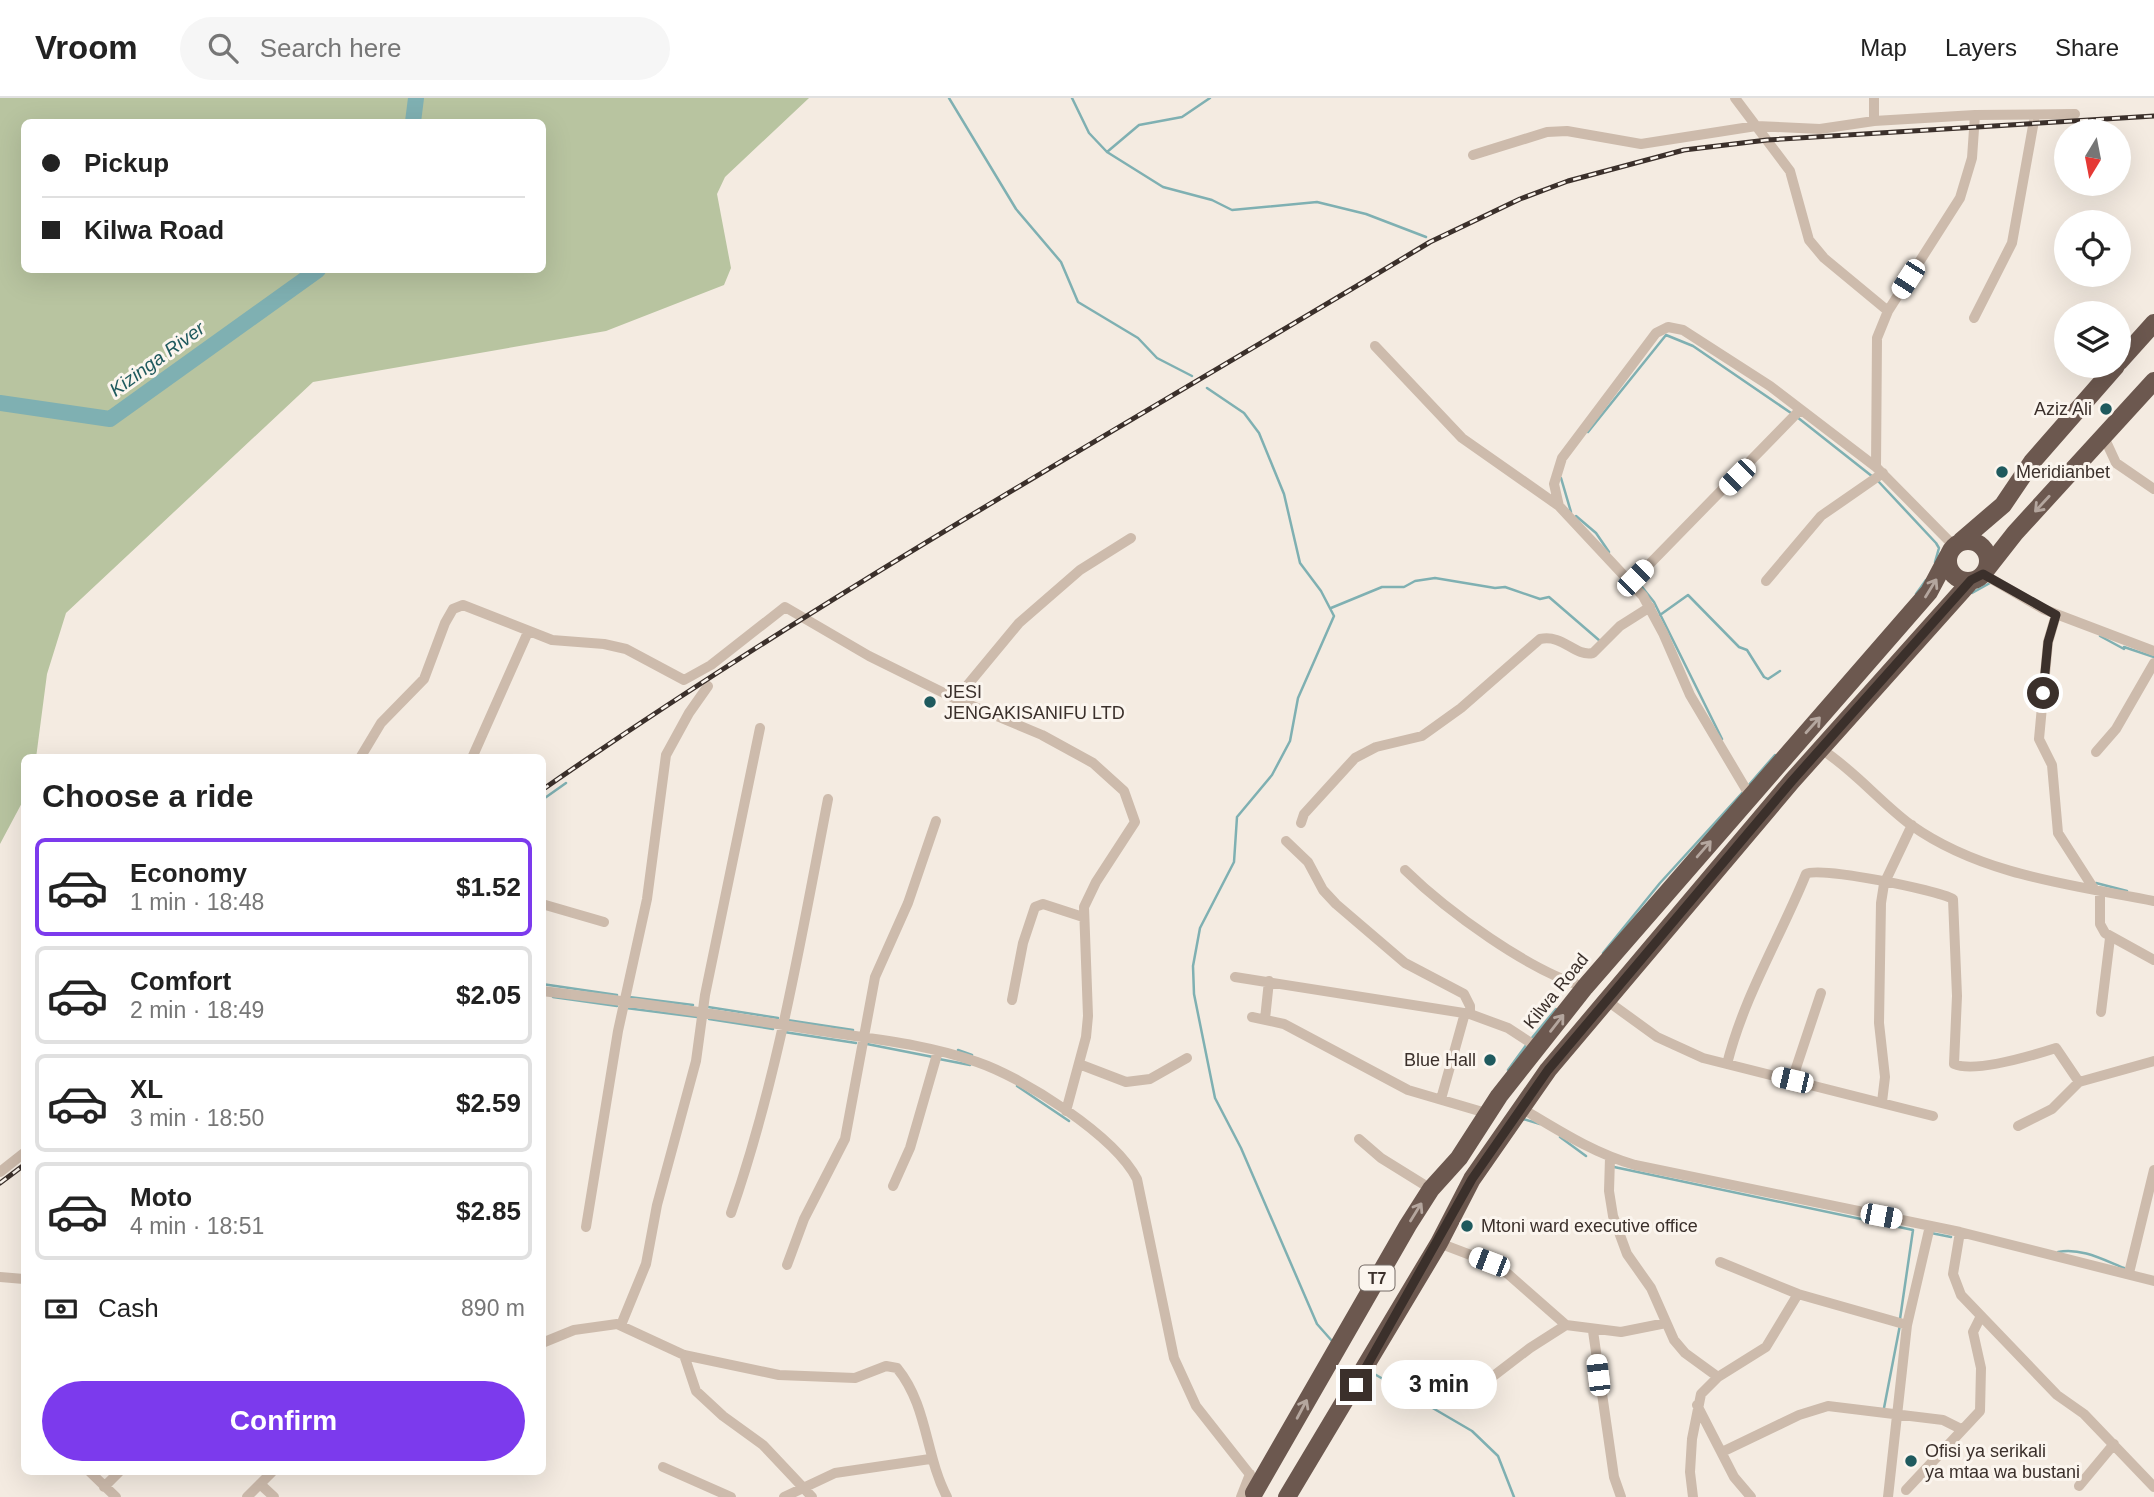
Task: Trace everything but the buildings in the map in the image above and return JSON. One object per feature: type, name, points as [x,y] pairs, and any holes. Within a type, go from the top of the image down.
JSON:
[{"type":"highway","name":"Kilwa Road","points":[[2131,349],[2154,323]]},
{"type":"highway","name":"Kilwa Road","points":[[1253,1491],[1430,1189],[1460,1158],[1486,1113],[1585,987],[1930,592],[1954,548],[2003,505],[2032,462],[2106,378]]},
{"type":"highway","name":"T7","points":[[1287,1497],[1439,1243],[1472,1179],[1521,1108],[1606,1000],[1821,749],[2154,381]]},
{"type":"highway","points":[[1981,545],[1988,556],[1980,575],[1953,574],[1954,548],[1981,545]]},
{"type":"street","points":[[1735,98],[1790,171],[1809,240],[1824,258],[1888,310]]},
{"type":"street","points":[[1874,98],[1874,121]]},
{"type":"street","points":[[1473,155],[1547,132],[1567,131],[1641,144],[1756,126],[1820,129],[1874,121],[1975,115],[2075,114]]},
{"type":"street","points":[[1879,470],[1875,355],[1877,338],[1888,310],[1960,198],[1972,158],[1975,115]]},
{"type":"street","points":[[1974,318],[2012,243],[2035,115]]},
{"type":"street","points":[[1559,506],[1554,484],[1562,458],[1662,328],[1675,327],[1718,350],[1879,470],[1954,548]]},
{"type":"street","points":[[1375,346],[1462,438],[1559,506],[1631,583],[1650,607],[1690,695],[1750,796]]},
{"type":"street","points":[[1631,583],[1800,410]]},
{"type":"street","points":[[2104,437],[2116,463],[2152,482]]},
{"type":"street","points":[[1766,581],[1821,516],[1879,470]]},
{"type":"street","points":[[956,699],[1019,623],[1080,570],[1131,538]]},
{"type":"street","points":[[1980,575],[2056,615],[2154,651]]},
{"type":"street","points":[[362,754],[381,723],[428,674],[445,623],[453,609],[467,607],[552,640],[604,644],[626,649],[684,680],[711,665],[785,607],[834,638],[956,699],[1042,735],[1093,763],[1124,792],[1135,822],[1087,898],[1083,917],[1089,1001],[1086,1037],[1066,1111]]},
{"type":"street","points":[[1301,823],[1304,814],[1355,758],[1376,747],[1422,736],[1461,708],[1540,639],[1559,639],[1588,655],[1627,620],[1650,607]]},
{"type":"street","points":[[2056,615],[2048,642],[2039,738],[2052,765],[2058,833],[2085,879],[2098,891],[2100,923],[2110,937],[2154,960]]},
{"type":"street","points":[[474,754],[528,632]]},
{"type":"street","points":[[2096,752],[2116,729],[2154,663]]},
{"type":"street","points":[[586,1227],[624,1001],[647,899],[666,755],[689,713],[708,686]]},
{"type":"street","points":[[621,1325],[646,1264],[657,1205],[696,1061],[703,1012],[760,728]]},
{"type":"street","points":[[1821,749],[1912,825],[1972,860],[2098,891],[2154,901]]},
{"type":"street","points":[[731,1213],[747,1168],[784,1025],[828,799]]},
{"type":"street","points":[[787,1265],[804,1219],[845,1139],[875,977],[908,903],[936,821]]},
{"type":"street","points":[[1882,1102],[1885,1077],[1879,1023],[1884,884],[1912,825]]},
{"type":"street","points":[[1286,841],[1308,862],[1323,890],[1380,945],[1405,963],[1464,993],[1470,1006],[1441,1099]]},
{"type":"street","points":[[1405,870],[1435,899],[1482,932],[1553,973],[1585,987]]},
{"type":"street","points":[[1727,1064],[1739,1022],[1806,874],[1816,870],[1839,872],[1953,899],[1957,996],[1954,1064],[1966,1066],[1986,1063],[2056,1048],[2079,1082]]},
{"type":"street","points":[[1012,1000],[1023,943],[1035,907],[1043,904],[1083,917]]},
{"type":"street","points":[[546,905],[604,922]]},
{"type":"street","points":[[2101,1012],[2110,937]]},
{"type":"street","points":[[1235,977],[1468,1014],[1508,1028],[1537,1047]]},
{"type":"street","points":[[1265,1020],[1269,981]]},
{"type":"street","points":[[546,991],[703,1012],[937,1051],[996,1069],[1066,1111],[1120,1154],[1137,1179],[1174,1358],[1196,1406],[1253,1491]]},
{"type":"street","points":[[1792,1080],[1821,993]]},
{"type":"street","points":[[1606,1000],[1676,1048],[1727,1064],[1933,1116]]},
{"type":"street","points":[[1252,1017],[1293,1028],[1395,1084],[1486,1113]]},
{"type":"street","points":[[893,1186],[910,1149],[937,1051]]},
{"type":"street","points":[[1079,1064],[1126,1082],[1150,1079],[1187,1058]]},
{"type":"street","points":[[2018,1126],[2052,1109],[2079,1082],[2154,1061]]},
{"type":"street","points":[[1521,1108],[1609,1158],[1663,1172],[1960,1232],[2154,1280]]},
{"type":"street","points":[[1359,1139],[1381,1158],[1430,1189]]},
{"type":"street","points":[[0,1172],[21,1155]]},
{"type":"street","points":[[1609,1158],[1609,1191],[1617,1235],[1626,1254],[1651,1288],[1666,1323],[1685,1353],[1718,1377]]},
{"type":"street","points":[[2129,1273],[2154,1170]]},
{"type":"street","points":[[1888,1497],[1892,1480],[1895,1417],[1907,1325],[1930,1226]]},
{"type":"street","points":[[1960,1232],[1953,1268],[1955,1286],[1980,1318],[1994,1327],[2056,1395],[2084,1414],[2154,1487]]},
{"type":"street","points":[[1439,1243],[1489,1262],[1508,1274],[1566,1325],[1593,1331],[1621,1332],[1666,1323]]},
{"type":"street","points":[[1720,1262],[1798,1294],[1907,1325]]},
{"type":"street","points":[[0,1277],[21,1279]]},
{"type":"street","points":[[1693,1497],[1690,1472],[1700,1394],[1718,1377],[1766,1347],[1798,1294]]},
{"type":"street","points":[[1892,1480],[1910,1493],[1961,1429],[1980,1412],[1981,1368],[1973,1332],[1980,1318]]},
{"type":"street","points":[[546,1341],[581,1328],[621,1325],[684,1355],[741,1369],[812,1379],[855,1378],[886,1366],[897,1368],[926,1424],[930,1459],[947,1497]]},
{"type":"street","points":[[1466,1397],[1530,1348],[1566,1325]]},
{"type":"street","points":[[1593,1331],[1614,1477],[1621,1497]]},
{"type":"street","points":[[684,1355],[696,1391],[723,1416],[763,1445],[808,1492]]},
{"type":"street","points":[[1698,1405],[1734,1477],[1751,1497]]},
{"type":"street","points":[[1722,1452],[1815,1409],[1845,1406],[1895,1417],[1943,1420],[1961,1429]]},
{"type":"street","points":[[2078,1486],[2114,1444]]},
{"type":"street","points":[[784,1497],[808,1492],[835,1473],[930,1459]]},
{"type":"street","points":[[663,1467],[731,1497]]},
{"type":"street","points":[[93,1475],[116,1497]]},
{"type":"street","points":[[104,1487],[116,1475]]},
{"type":"street","points":[[247,1497],[269,1475]]},
{"type":"street","points":[[260,1484],[274,1497]]},
{"type":"green space","points":[[0,98],[809,98],[725,177],[717,194],[731,268],[724,285],[606,331],[313,382],[66,613],[47,674],[37,754],[21,754],[21,805],[0,844]]},
{"type":"waterway","name":"Kizinga River","points":[[413,119],[416,98]]},
{"type":"waterway","points":[[949,98],[1016,209],[1061,262],[1078,302],[1138,338],[1157,358],[1192,376]]},
{"type":"waterway","points":[[1072,98],[1089,133],[1107,152],[1163,187],[1212,200],[1232,210],[1317,202],[1366,214],[1426,237]]},
{"type":"waterway","points":[[1107,152],[1139,125],[1182,117],[1210,98]]},
{"type":"waterway","name":"Kizinga River","points":[[0,403],[110,419],[314,273]]},
{"type":"waterway","points":[[1588,432],[1666,335],[1693,346],[1791,413]]},
{"type":"waterway","points":[[1207,388],[1244,413],[1259,433],[1284,494],[1300,563],[1321,591],[1334,616],[1298,698],[1290,741],[1272,775],[1237,817],[1234,862],[1200,928],[1193,966],[1194,994],[1215,1098],[1241,1148],[1317,1324],[1332,1341]]},
{"type":"waterway","points":[[1797,417],[1873,477]]},
{"type":"waterway","points":[[1561,478],[1571,512]]},
{"type":"waterway","points":[[1878,481],[1936,543],[1939,548],[1935,562]]},
{"type":"waterway","points":[[1576,516],[1596,533],[1609,552]]},
{"type":"waterway","points":[[1331,608],[1382,587],[1404,587],[1415,581],[1435,578],[1495,588],[1505,587],[1540,599],[1549,597],[1600,641]]},
{"type":"waterway","points":[[1916,594],[1926,580]]},
{"type":"waterway","points":[[1638,582],[1654,602],[1722,739]]},
{"type":"waterway","points":[[1972,593],[1990,583]]},
{"type":"waterway","points":[[1660,615],[1688,595],[1739,647],[1747,650],[1764,677],[1768,679],[1780,671]]},
{"type":"waterway","points":[[2100,636],[2124,649]]},
{"type":"waterway","points":[[2124,647],[2154,657]]},
{"type":"waterway","points":[[1747,787],[1775,755]]},
{"type":"waterway","points":[[546,797],[566,783]]},
{"type":"waterway","points":[[1603,953],[1660,883],[1743,792]]},
{"type":"waterway","points":[[2096,883],[2127,891]]},
{"type":"waterway","points":[[546,985],[617,995]]},
{"type":"waterway","points":[[553,997],[617,1006]]},
{"type":"waterway","points":[[629,997],[693,1005]]},
{"type":"waterway","points":[[708,1007],[778,1018]]},
{"type":"waterway","points":[[626,1008],[697,1017]]},
{"type":"waterway","points":[[1531,1039],[1556,1009]]},
{"type":"waterway","points":[[709,1019],[773,1029]]},
{"type":"waterway","points":[[787,1020],[853,1030]]},
{"type":"waterway","points":[[784,1032],[856,1043]]},
{"type":"waterway","points":[[867,1044],[933,1057]]},
{"type":"waterway","points":[[1508,1070],[1527,1044]]},
{"type":"waterway","points":[[958,1050],[972,1055]]},
{"type":"waterway","points":[[939,1059],[970,1065]]},
{"type":"waterway","points":[[1017,1086],[1069,1121]]},
{"type":"waterway","points":[[1523,1119],[1540,1124]]},
{"type":"waterway","points":[[1560,1137],[1586,1156]]},
{"type":"waterway","points":[[1614,1167],[1913,1230],[1900,1319]]},
{"type":"waterway","points":[[1931,1233],[1951,1237]]},
{"type":"waterway","points":[[2058,1252],[2075,1251],[2124,1268]]},
{"type":"waterway","points":[[1884,1408],[1900,1325]]},
{"type":"waterway","points":[[1371,1372],[1472,1431],[1498,1456],[1514,1497]]},
{"type":"railway","points":[[546,787],[760,646],[982,509],[1430,242],[1520,199],[1568,181],[1684,150],[1767,140],[2154,116]]},
{"type":"railway","points":[[0,1183],[21,1167]]},
{"type":"place","name":"Aziz Ali","points":[[2106,409]]},
{"type":"place","name":"Meridianbet","points":[[2002,472]]},
{"type":"place","name":"JESI JENGAKISANIFU LTD","points":[[930,702]]},
{"type":"place","name":"Blue Hall","points":[[1490,1060]]},
{"type":"place","name":"Mtoni ward executive office","points":[[1467,1226]]},
{"type":"place","name":"Ofisi ya serikali ya mtaa wa bustani","points":[[1911,1461]]},
{"type":"route","points":[[1356,1385],[1439,1243],[1472,1179],[1548,1070],[1792,781],[1885,678],[1926,627],[1971,580],[1983,574],[2056,615],[2048,642],[2043,693]]}]
